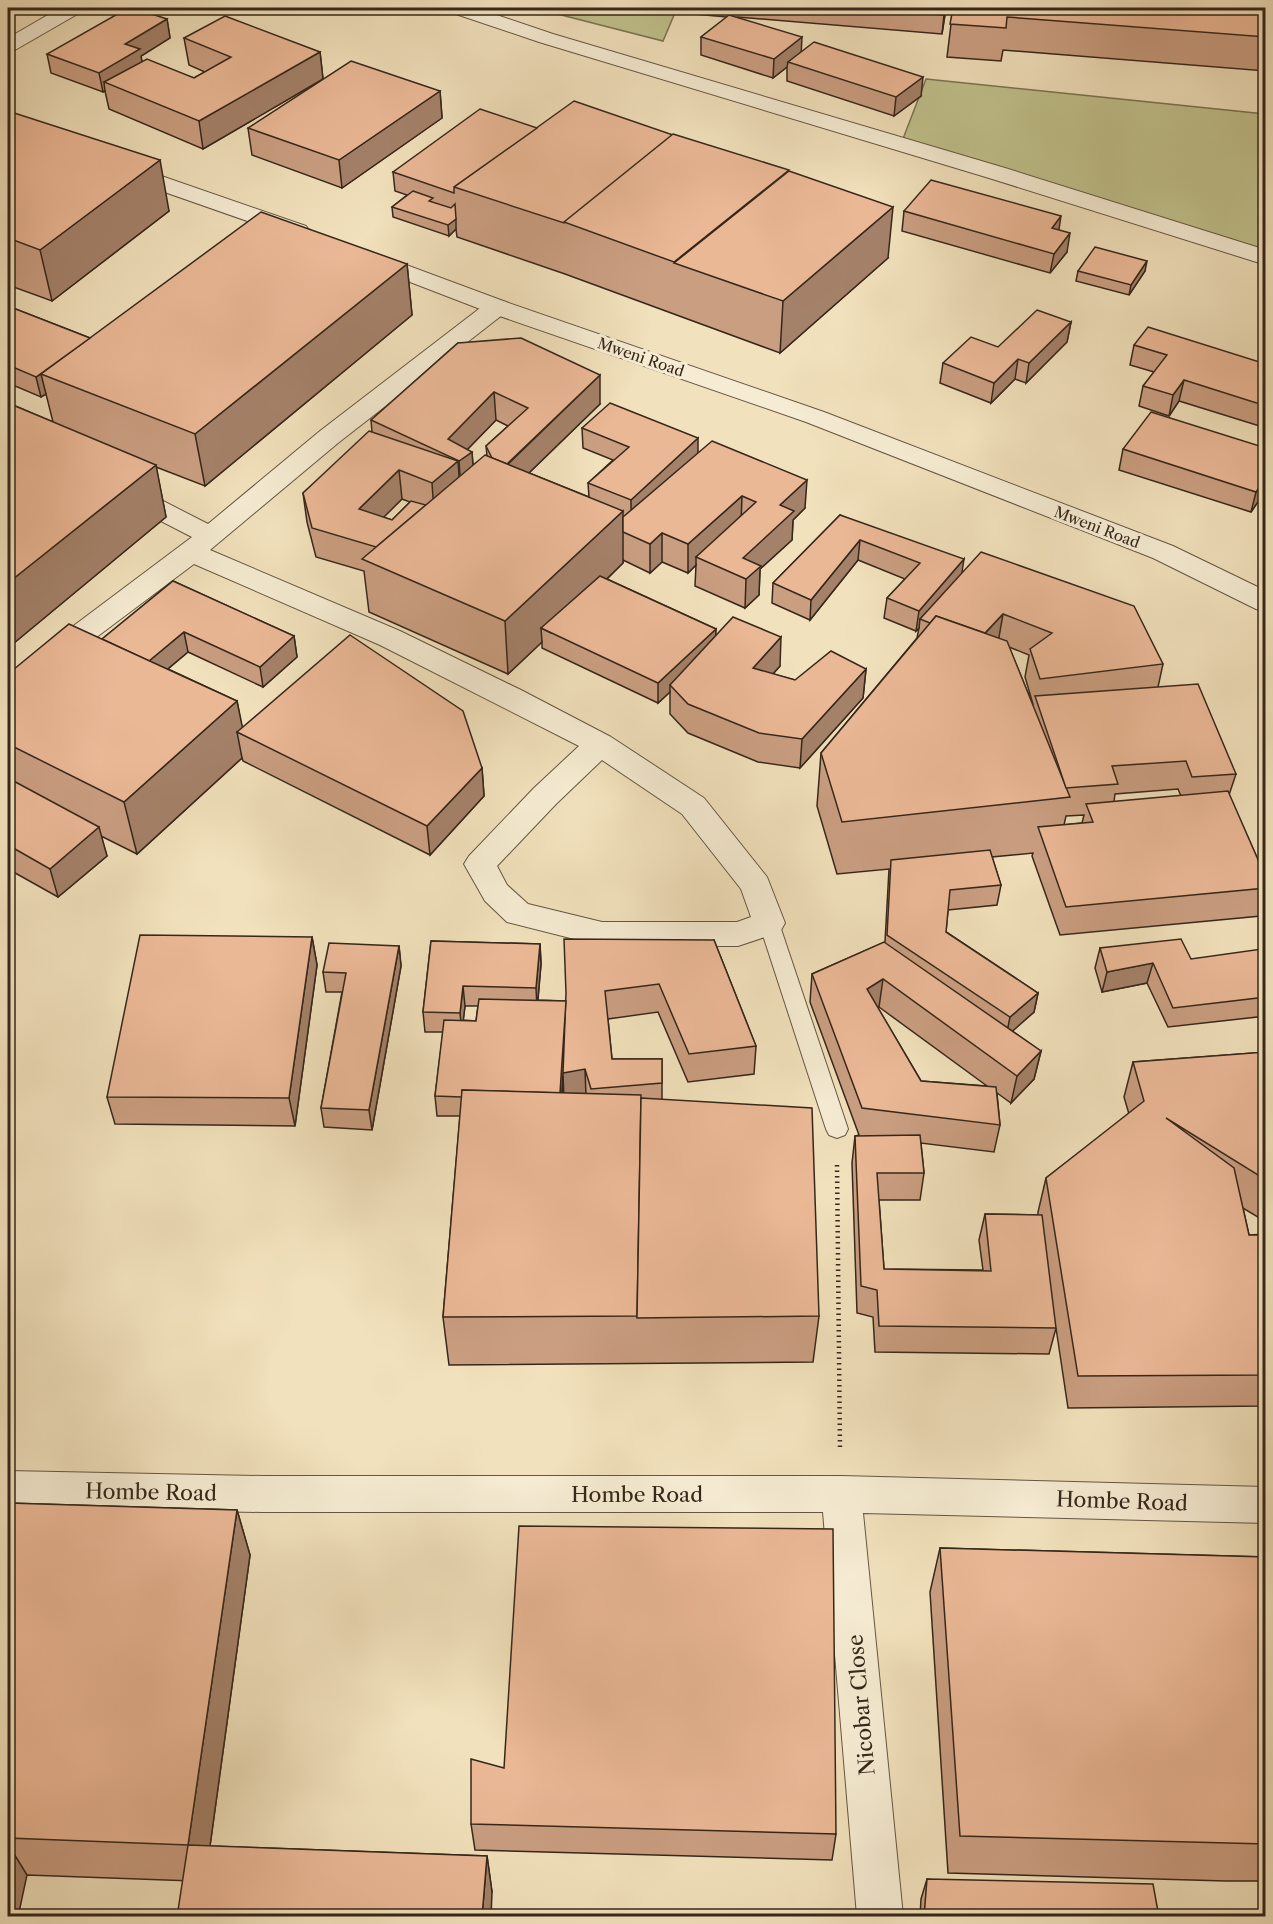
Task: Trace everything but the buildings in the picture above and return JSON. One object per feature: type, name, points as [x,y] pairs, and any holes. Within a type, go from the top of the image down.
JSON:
[{"type":"street","points":[[8,46],[74,8]]},
{"type":"street","points":[[457,8],[546,38],[997,173],[1266,258]]},
{"type":"street","name":"Mweni Road","points":[[102,163],[250,213],[497,308],[815,417],[1163,552],[1266,603]]},
{"type":"street","points":[[8,689],[200,544],[329,437],[497,308]]},
{"type":"street","points":[[103,480],[200,544],[511,697],[600,744],[693,806],[756,885],[769,922],[738,934],[602,934],[518,914],[496,893],[480,864],[545,796],[600,744]]},
{"type":"street","name":"Hombe Road","points":[[8,1489],[262,1494],[841,1494],[1266,1505]]},
{"type":"street","name":"Nicobar Close","points":[[841,1494],[880,1917]]},
{"type":"lane","points":[[769,922],[837,1129]]},
{"type":"path","points":[[837,1129],[841,1494]]},
{"type":"green space","points":[[534,8],[677,8],[663,41]]},
{"type":"green space","points":[[926,79],[1265,114],[1265,258],[901,144]]}]
